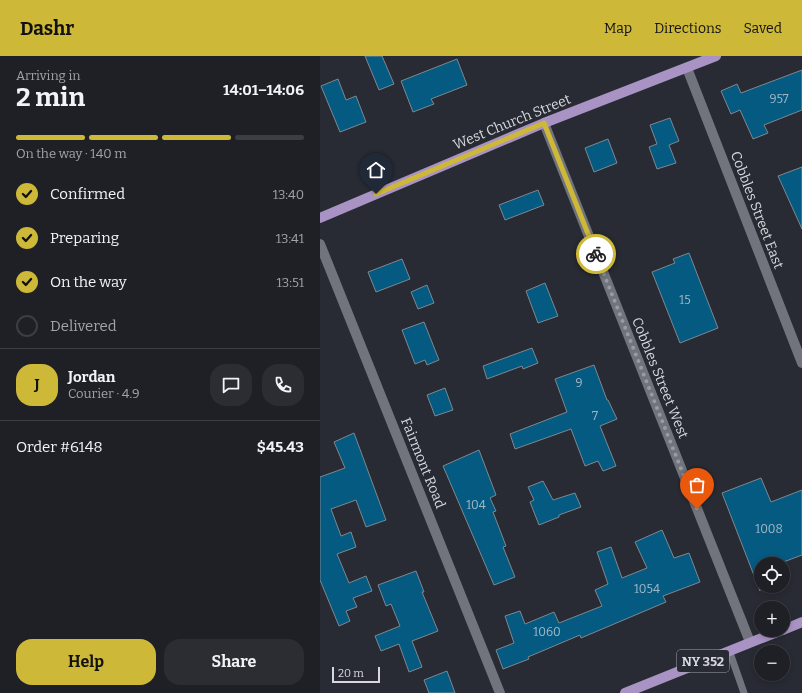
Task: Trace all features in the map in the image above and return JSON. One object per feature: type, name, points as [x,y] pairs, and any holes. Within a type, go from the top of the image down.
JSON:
[{"type":"main road","name":"West Church Street","points":[[320,218],[544,123],[716,56]]},
{"type":"main road","name":"NY 352","points":[[790,627],[802,622]]},
{"type":"main road","name":"NY 352","points":[[625,693],[763,637]]},
{"type":"street","name":"Cobbles Street East","points":[[687,68],[802,363]]},
{"type":"street","name":"Cobbles Street West","points":[[544,123],[750,642]]},
{"type":"street","name":"Fairmont Road","points":[[320,244],[500,693]]},
{"type":"lane","points":[[729,650],[744,693]]},
{"type":"building","points":[[365,56],[382,56],[394,84],[379,90]]},
{"type":"building","points":[[457,59],[467,85],[431,99],[434,104],[413,112],[401,81]]},
{"type":"building","points":[[802,70],[802,110],[764,125],[768,133],[753,139],[740,110],[731,114],[721,91],[737,84],[741,93]]},
{"type":"building","points":[[338,79],[346,100],[356,96],[366,122],[340,132],[321,86]]},
{"type":"building","points":[[670,118],[679,141],[669,145],[676,163],[657,169],[649,147],[657,144],[650,125]]},
{"type":"building","points":[[608,139],[617,163],[594,172],[585,148]]},
{"type":"building","points":[[802,167],[802,229],[778,176]]},
{"type":"building","points":[[538,190],[544,205],[505,220],[499,205]]},
{"type":"building","points":[[689,253],[718,328],[680,343],[652,272],[675,263],[673,259]]},
{"type":"building","points":[[402,259],[410,279],[376,292],[368,272]]},
{"type":"building","points":[[545,283],[558,316],[538,323],[526,291]]},
{"type":"building","points":[[427,285],[434,303],[418,309],[411,292]]},
{"type":"building","points":[[424,322],[439,360],[427,365],[425,360],[415,364],[402,330]]},
{"type":"building","points":[[532,348],[538,363],[523,369],[522,366],[487,379],[483,366]]},
{"type":"building","points":[[594,365],[607,400],[617,419],[600,426],[616,466],[603,471],[598,461],[585,466],[571,429],[515,449],[510,434],[567,412],[555,379]]},
{"type":"building","points":[[445,388],[453,410],[435,416],[427,395]]},
{"type":"building","points":[[354,433],[386,520],[366,527],[356,500],[331,509],[341,536],[351,532],[356,547],[337,554],[349,583],[366,576],[372,591],[353,598],[357,607],[346,611],[350,621],[339,626],[320,580],[320,477],[345,468],[334,442]]},
{"type":"building","points":[[479,450],[496,495],[490,498],[496,511],[493,512],[506,546],[503,547],[515,577],[494,585],[443,466]]},
{"type":"building","points":[[761,478],[771,502],[802,490],[802,555],[790,560],[790,557],[754,557],[754,576],[722,493]]},
{"type":"building","points":[[543,481],[553,500],[575,493],[581,507],[559,515],[559,517],[539,525],[530,502],[534,500],[528,487]]},
{"type":"building","points":[[662,530],[674,558],[689,553],[700,582],[663,596],[666,602],[581,638],[580,635],[528,657],[529,659],[503,669],[496,650],[514,643],[505,616],[520,611],[525,624],[554,612],[559,623],[602,606],[595,590],[608,584],[597,552],[611,547],[622,578],[647,568],[635,542]]},
{"type":"building","points":[[416,571],[424,592],[422,592],[438,631],[412,641],[422,667],[409,672],[399,644],[381,651],[375,636],[400,626],[391,604],[386,606],[378,585]]},
{"type":"building","points":[[447,671],[455,693],[429,693],[424,680]]},
{"type":"way so far","points":[[596,254],[697,509]]},
{"type":"route","points":[[376,194],[544,123],[596,254]]}]
